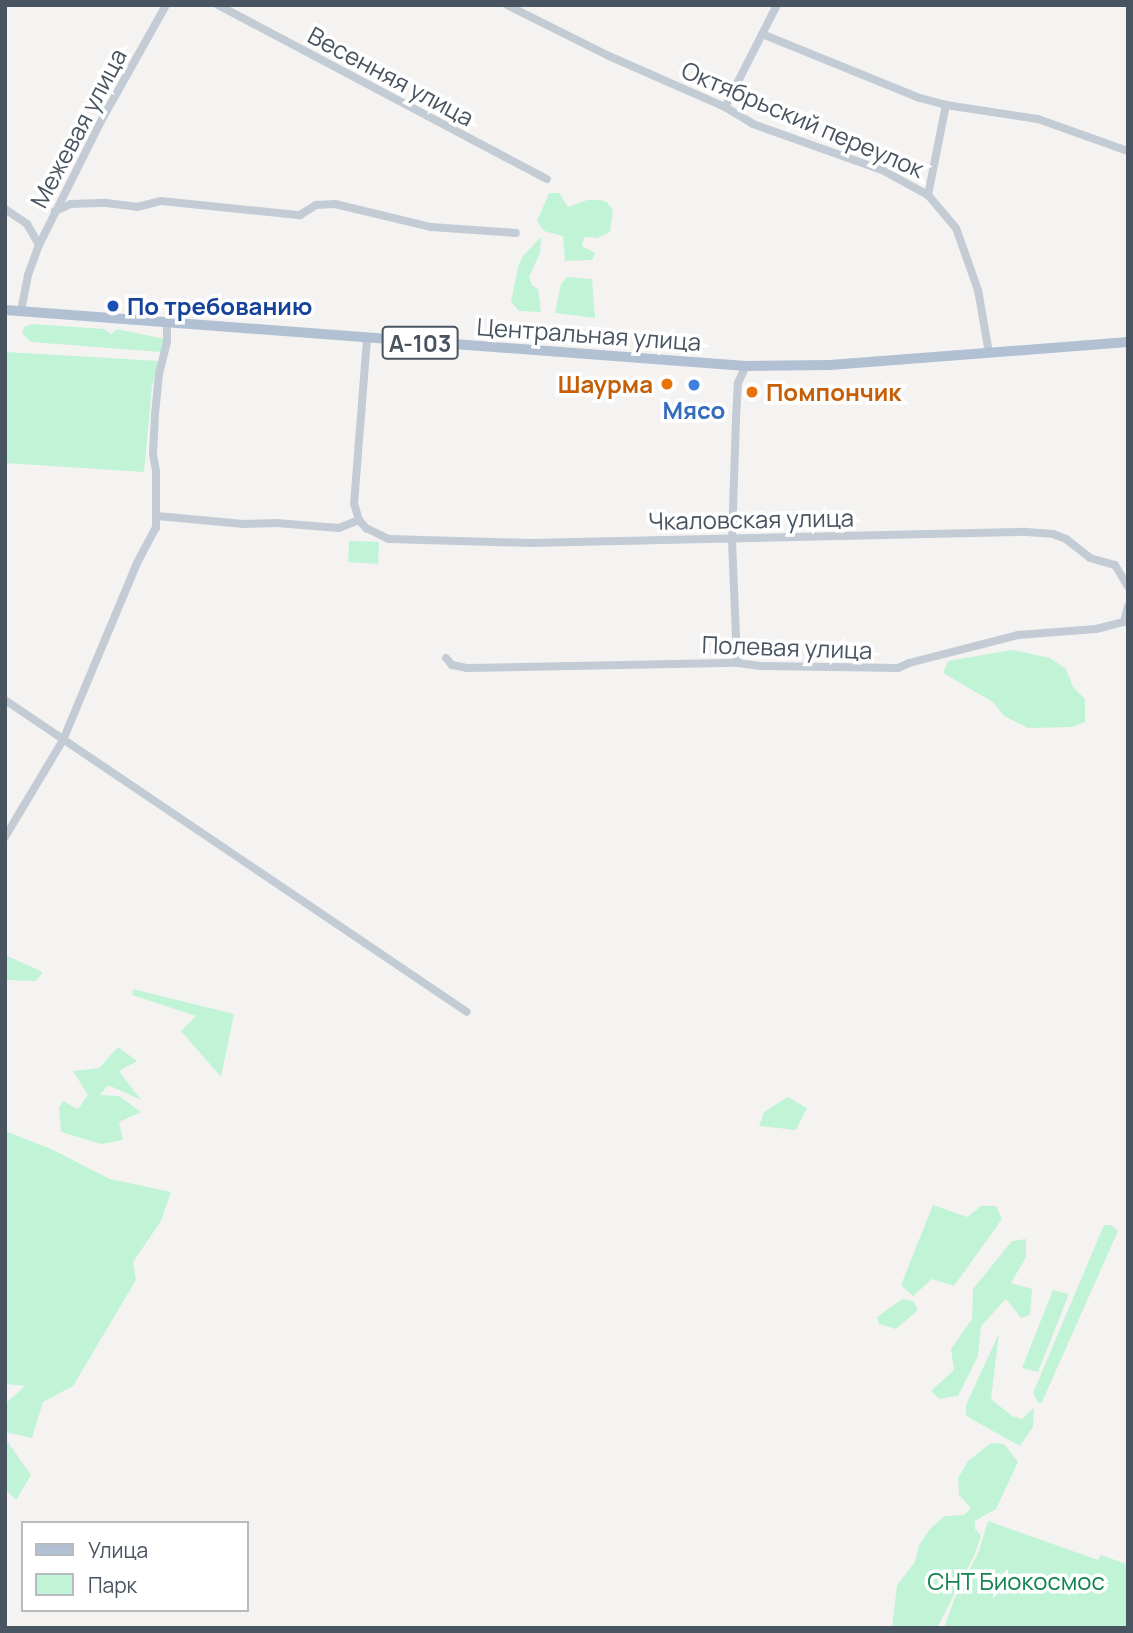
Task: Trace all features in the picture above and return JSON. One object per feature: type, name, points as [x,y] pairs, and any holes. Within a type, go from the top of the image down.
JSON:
[{"type":"main road","name":"Центральная улица","points":[[5,310],[746,366],[830,365],[1128,342]]},
{"type":"street","name":"Межевая улица","points":[[21,311],[27,275],[55,211],[166,5]]},
{"type":"street","name":"Весенняя улица","points":[[218,5],[547,179]]},
{"type":"street","name":"Октябрьский переулок","points":[[507,5],[609,56],[725,107],[753,124],[884,171],[928,195],[956,228],[978,290],[989,353]]},
{"type":"street","points":[[725,107],[777,5]]},
{"type":"street","points":[[762,34],[920,98],[946,106],[1038,119],[1128,151]]},
{"type":"street","points":[[928,195],[946,106]]},
{"type":"street","points":[[55,211],[71,204],[106,203],[137,207],[161,201],[300,215],[316,205],[335,204],[431,227],[516,233]]},
{"type":"street","points":[[5,208],[27,224],[39,245]]},
{"type":"street","points":[[5,837],[64,740],[137,563],[156,528],[156,471],[153,454],[155,414],[159,374],[167,342],[167,323]]},
{"type":"street","points":[[157,516],[244,524],[276,523],[339,528],[359,520],[354,503],[354,483],[367,339]]},
{"type":"street","points":[[737,663],[732,540],[737,383],[746,366]]},
{"type":"street","name":"Чкаловская улица","points":[[359,520],[374,534],[389,539],[430,541],[732,540],[909,534],[1053,534],[1066,539],[1090,558],[1115,565],[1128,587]]},
{"type":"street","points":[[1126,624],[1128,606]]},
{"type":"street","name":"Полевая улица","points":[[446,658],[452,665],[467,668],[737,663],[763,666],[898,668],[1018,635],[1126,624]]},
{"type":"street","points":[[5,699],[467,1012]]},
{"type":"green space","points":[[549,193],[559,193],[568,207],[587,200],[601,200],[607,202],[613,210],[610,232],[597,238],[584,237],[582,246],[595,253],[592,260],[565,261],[563,236],[544,231],[537,221]]},
{"type":"green space","points":[[541,237],[540,253],[529,277],[532,285],[538,289],[541,312],[519,311],[511,302],[518,267],[523,256]]},
{"type":"green space","points":[[567,277],[592,279],[595,318],[555,313],[561,284]]},
{"type":"green space","points":[[32,324],[104,329],[111,334],[117,329],[165,339],[161,352],[31,342],[22,333],[24,327]]},
{"type":"green space","points":[[5,352],[159,361],[152,386],[144,472],[5,463]]},
{"type":"green space","points":[[349,541],[379,542],[378,564],[348,562]]},
{"type":"green space","points":[[1012,650],[1050,658],[1066,669],[1073,687],[1085,699],[1085,722],[1071,727],[1028,728],[1004,716],[993,702],[943,673],[948,661]]},
{"type":"green space","points":[[5,955],[43,972],[36,981],[5,980]]},
{"type":"green space","points":[[133,989],[234,1014],[221,1077],[181,1031],[196,1016],[132,995]]},
{"type":"green space","points":[[118,1047],[137,1061],[119,1071],[141,1100],[108,1085],[100,1095],[119,1096],[141,1112],[119,1122],[123,1140],[101,1144],[61,1132],[59,1108],[63,1101],[78,1109],[88,1095],[73,1071],[99,1068]]},
{"type":"green space","points":[[788,1097],[807,1108],[796,1130],[759,1126],[764,1112]]},
{"type":"green space","points":[[5,1131],[51,1149],[110,1179],[171,1192],[161,1221],[133,1262],[136,1280],[73,1386],[43,1402],[32,1438],[5,1432],[5,1404],[25,1386],[5,1384]]},
{"type":"green space","points":[[933,1205],[967,1217],[981,1206],[996,1206],[1002,1219],[954,1286],[932,1279],[913,1296],[901,1285]]},
{"type":"green space","points":[[1104,1225],[1111,1225],[1118,1231],[1042,1402],[1038,1403],[1033,1393]]},
{"type":"green space","points":[[1026,1239],[1026,1257],[1011,1283],[1032,1289],[1030,1315],[1021,1318],[1006,1299],[981,1326],[978,1356],[958,1396],[939,1399],[931,1391],[954,1370],[951,1349],[972,1319],[973,1289],[1012,1241]]},
{"type":"green space","points":[[1053,1290],[1069,1294],[1038,1372],[1022,1368]]},
{"type":"green space","points":[[902,1299],[913,1301],[918,1310],[896,1329],[879,1324],[877,1317]]},
{"type":"green space","points":[[999,1333],[991,1399],[1012,1416],[1022,1419],[1034,1408],[1033,1427],[1020,1446],[966,1416],[966,1405]]},
{"type":"green space","points":[[5,1438],[31,1475],[16,1500],[5,1489]]},
{"type":"green space","points":[[991,1443],[1004,1444],[1018,1462],[996,1509],[975,1521],[975,1529],[981,1536],[974,1556],[937,1628],[892,1628],[897,1585],[915,1562],[919,1545],[930,1529],[945,1516],[964,1515],[971,1508],[959,1495],[958,1478],[968,1461]]},
{"type":"green space","name":"СНТ Биокосмос","points":[[988,1521],[1098,1560],[1101,1555],[1126,1564],[1128,1628],[944,1628],[954,1600],[979,1551]]},
{"type":"place","name":"По требованию","points":[[113,306]]},
{"type":"place","name":"Шаурма","points":[[667,384]]},
{"type":"place","name":"Мясо","points":[[694,385]]},
{"type":"place","name":"Помпончик","points":[[752,392]]}]
